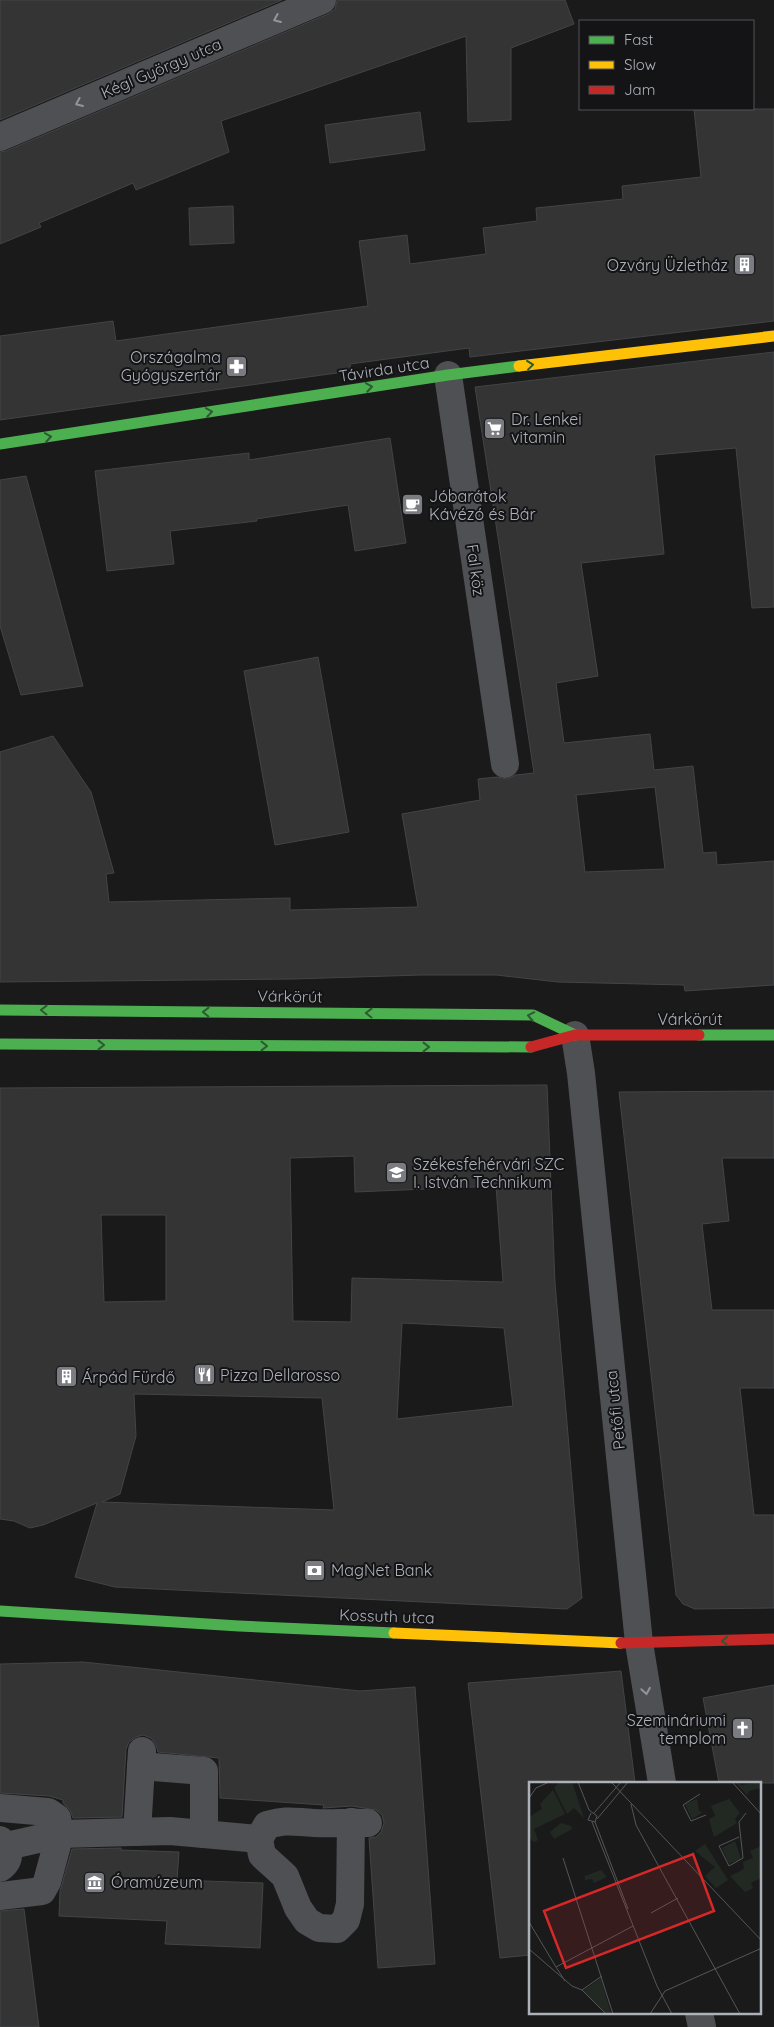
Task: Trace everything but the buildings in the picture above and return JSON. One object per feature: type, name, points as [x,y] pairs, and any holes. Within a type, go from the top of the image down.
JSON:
[{"type":"street","name":"Kégl György utca","points":[[0,137],[322,0]]},
{"type":"street","name":"Távirda utca","points":[[0,444],[448,375],[774,336]]},
{"type":"street","name":"Fal köz","points":[[448,375],[505,764]]},
{"type":"street","name":"Várkörút","points":[[0,1010],[533,1015],[575,1035]]},
{"type":"street","name":"Várkörút","points":[[0,1044],[531,1047],[575,1035],[774,1035]]},
{"type":"street","name":"Petőfi utca","points":[[575,1035],[581,1072],[639,1643],[662,1782]]},
{"type":"street","name":"Kossuth utca","points":[[0,1611],[239,1626],[639,1643],[774,1639]]},
{"type":"street","points":[[136,1832],[141,1759],[204,1771],[204,1834]]},
{"type":"street","points":[[0,1808],[48,1812],[57,1818],[60,1834],[47,1882],[42,1891],[0,1896]]},
{"type":"street","points":[[285,1820],[313,1823],[360,1822],[350,1904],[346,1920],[337,1928],[319,1928],[306,1921],[284,1876],[262,1855],[259,1838],[267,1825],[285,1820]]},
{"type":"street","points":[[2,1851],[60,1834],[170,1831],[259,1838]]},
{"type":"street","points":[[699,2014],[702,2027]]},
{"type":"traffic: fast","points":[[0,444],[448,375],[519,366]]},
{"type":"traffic: fast","points":[[0,1010],[533,1015],[575,1035]]},
{"type":"traffic: fast","points":[[699,1035],[774,1035]]},
{"type":"traffic: fast","points":[[0,1044],[531,1047]]},
{"type":"traffic: fast","points":[[0,1611],[239,1626],[394,1633]]},
{"type":"traffic: slow","points":[[519,366],[774,336]]},
{"type":"traffic: slow","points":[[394,1633],[621,1643]]},
{"type":"traffic: jam","points":[[531,1047],[575,1035],[699,1035]]},
{"type":"traffic: jam","points":[[621,1643],[774,1639]]},
{"type":"place","name":"Ozváry Üzletház","points":[[744,265]]},
{"type":"place","name":"Országalma Gyógyszertár","points":[[237,366]]},
{"type":"place","name":"Dr. Lenkei vitamin","points":[[495,428]]},
{"type":"place","name":"Jóbarátok Kávézó és Bár","points":[[413,505]]},
{"type":"place","name":"Székesfehérvári SZC I. István Technikum","points":[[397,1173]]},
{"type":"place","name":"Pizza Dellarosso","points":[[204,1375]]},
{"type":"place","name":"Árpád Fürdő","points":[[66,1377]]},
{"type":"place","name":"MagNet Bank","points":[[315,1570]]},
{"type":"place","name":"Szemináriumi templom","points":[[742,1729]]},
{"type":"place","name":"Óramúzeum","points":[[95,1882]]}]
